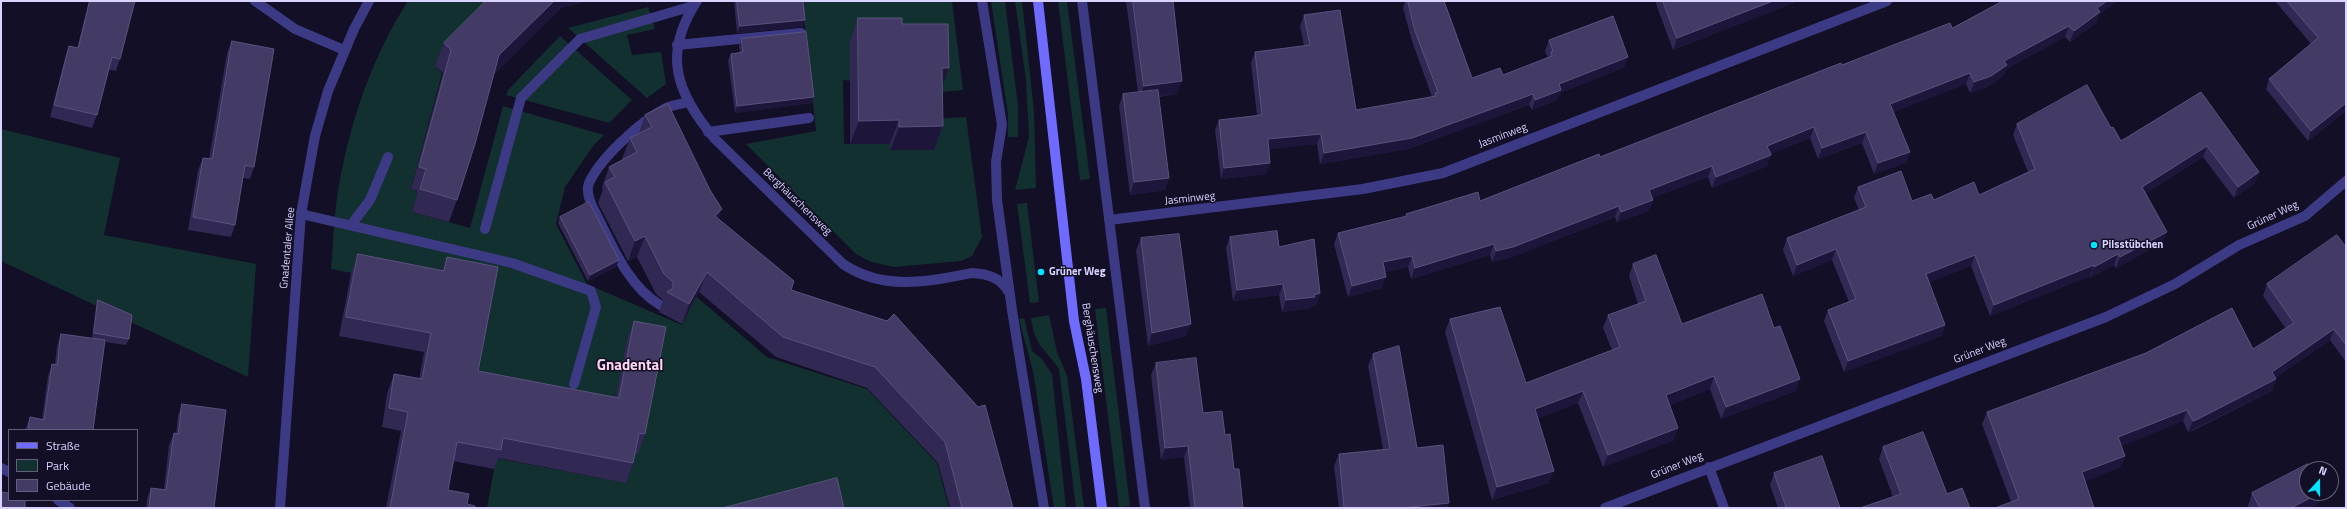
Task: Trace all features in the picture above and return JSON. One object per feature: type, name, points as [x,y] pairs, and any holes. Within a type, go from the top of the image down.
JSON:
[{"type":"main road","name":"Berghäuschensweg","points":[[1038,1],[1074,320],[1086,379],[1102,508]]},
{"type":"street","points":[[255,1],[295,29],[344,50]]},
{"type":"street","name":"Gnadentaler Allee","points":[[280,508],[301,214],[316,136],[328,91],[344,50],[369,1]]},
{"type":"street","points":[[982,1],[1002,125],[996,162],[997,200],[1009,292],[1044,508]]},
{"type":"street","points":[[1082,1],[1145,508]]},
{"type":"street","name":"Jasminweg","points":[[1109,220],[1363,189],[1443,173],[1887,1]]},
{"type":"street","points":[[485,229],[521,98],[580,39],[695,4]]},
{"type":"street","name":"Berghäuschensweg","points":[[695,4],[682,29],[677,45],[678,74],[689,102],[708,132],[843,264],[860,275],[878,281],[906,283],[972,273],[982,274],[997,278],[1009,292]]},
{"type":"street","points":[[677,45],[801,32]]},
{"type":"street","points":[[660,305],[646,296],[635,285],[592,206],[588,196],[589,184],[618,147],[640,126],[667,108],[689,102]]},
{"type":"street","points":[[708,132],[809,118]]},
{"type":"street","points":[[351,225],[370,200],[388,157]]},
{"type":"street","name":"Grüner Weg","points":[[1605,508],[1709,467],[2106,317],[2176,284],[2239,245],[2304,216],[2346,181]]},
{"type":"street","points":[[301,214],[512,263],[591,291],[596,307],[574,384]]},
{"type":"street","points":[[1709,467],[1724,508]]},
{"type":"street","points":[[60,501],[70,508]]},
{"type":"green space","points":[[408,1],[499,1],[435,66],[442,73],[411,189],[418,191],[412,212],[470,228],[503,106],[604,135],[593,146],[565,187],[556,224],[587,284],[682,325],[689,311],[656,292],[678,281],[767,357],[867,389],[937,463],[949,508],[487,508],[496,458],[600,478],[611,416],[472,390],[436,289],[331,269],[337,197],[347,146],[354,120],[362,95],[382,47]]},
{"type":"green space","points":[[802,1],[952,1],[963,90],[940,92],[843,80],[844,144],[890,144],[890,150],[934,150],[934,119],[966,117],[982,237],[972,256],[961,261],[894,267],[871,262],[856,254],[746,144],[816,131]]},
{"type":"green space","points":[[991,1],[1005,1],[1018,106],[1018,137],[1008,137],[1008,114]]},
{"type":"green space","points":[[1015,1],[1022,1],[1034,111],[1036,188],[1015,190],[1029,137],[1026,80]]},
{"type":"green space","points":[[1058,1],[1067,1],[1090,179],[1080,180]]},
{"type":"green space","points":[[648,7],[655,29],[627,35],[632,55],[661,52],[666,84],[647,98],[568,28]]},
{"type":"green space","points":[[560,36],[632,100],[609,123],[506,95],[509,89]]},
{"type":"green space","points":[[1,129],[120,158],[104,235],[256,264],[248,377],[1,261]]},
{"type":"green space","points":[[1027,203],[1039,302],[1030,303],[1017,204]]},
{"type":"green space","points":[[1106,308],[1130,506],[1119,507],[1095,309]]},
{"type":"green space","points":[[1049,315],[1057,352],[1067,376],[1084,507],[1076,508],[1059,369],[1038,341],[1031,318]]},
{"type":"green space","points":[[1024,318],[1032,351],[1041,358],[1052,374],[1066,508],[1054,508],[1033,371],[1019,319]]},
{"type":"building","points":[[90,1],[135,1],[120,59],[112,57],[97,115],[54,105],[69,46],[78,48]]},
{"type":"building","points":[[486,1],[554,1],[499,55],[475,144],[457,200],[420,189],[426,169],[419,167],[451,50],[444,43]]},
{"type":"building","points":[[737,1],[803,1],[805,20],[740,26]]},
{"type":"building","points":[[1133,1],[1173,1],[1182,81],[1144,86]]},
{"type":"building","points":[[1408,1],[1444,1],[1472,78],[1500,68],[1503,75],[1552,56],[1551,52],[1553,51],[1549,40],[1613,16],[1628,57],[1559,84],[1561,90],[1535,100],[1533,94],[1412,138],[1324,153],[1321,134],[1268,139],[1270,163],[1224,168],[1219,120],[1262,115],[1255,52],[1310,45],[1304,15],[1340,10],[1356,110],[1436,96],[1435,93],[1438,92],[1415,31]]},
{"type":"building","points":[[1663,1],[1773,1],[1677,38]]},
{"type":"building","points":[[2003,1],[2107,1],[2097,8],[2100,12],[2074,31],[2069,26],[2004,61],[2007,65],[1991,76],[1974,82],[1970,73],[1890,104],[1910,152],[1878,163],[1866,132],[1822,148],[1814,127],[1767,146],[1771,155],[1716,177],[1712,166],[1649,190],[1653,200],[1621,212],[1619,206],[1513,247],[1496,251],[1494,244],[1415,268],[1412,256],[1383,262],[1386,277],[1352,286],[1338,233],[1407,216],[1406,214],[1478,192],[1480,201],[1599,154],[1600,157],[1841,63],[1842,65],[1950,23],[1952,28]]},
{"type":"building","points":[[2287,1],[2346,1],[2346,103],[2311,131],[2269,79],[2318,38]]},
{"type":"building","points":[[858,18],[902,18],[902,24],[948,24],[949,68],[942,68],[943,126],[899,127],[899,120],[859,121]]},
{"type":"building","points":[[806,32],[814,97],[737,106],[731,54],[743,52],[741,39]]},
{"type":"building","points":[[232,41],[274,49],[254,167],[245,165],[235,225],[193,217],[203,158],[212,159]]},
{"type":"building","points":[[2087,85],[2111,128],[2113,127],[2121,141],[2201,92],[2259,172],[2238,187],[2207,146],[2142,187],[2167,232],[2120,257],[2118,254],[2094,267],[2094,265],[1994,305],[1975,255],[1926,274],[1945,325],[1848,361],[1828,310],[1856,299],[1836,249],[1797,265],[1787,238],[1866,207],[1858,187],[1901,171],[1912,201],[1931,194],[1934,200],[1974,182],[1979,195],[2035,169],[2017,124]]},
{"type":"building","points":[[1158,90],[1169,178],[1134,182],[1123,94]]},
{"type":"building","points":[[668,104],[710,190],[722,209],[715,216],[794,281],[791,290],[887,321],[894,314],[978,407],[985,405],[1013,508],[962,508],[945,442],[875,367],[783,337],[707,272],[689,304],[667,292],[673,288],[673,282],[664,274],[645,236],[635,241],[605,182],[615,177],[609,167],[637,152],[630,138],[652,127],[645,115]]},
{"type":"building","points":[[589,202],[619,260],[590,275],[560,217]]},
{"type":"building","points":[[1277,231],[1279,247],[1314,239],[1320,293],[1314,295],[1315,297],[1286,300],[1283,284],[1237,290],[1230,237]]},
{"type":"building","points":[[1179,234],[1191,324],[1152,333],[1141,238]]},
{"type":"building","points":[[2337,235],[2346,247],[2346,345],[2334,329],[2272,372],[2276,379],[2198,419],[2193,421],[2187,410],[2118,437],[2125,456],[2082,472],[2094,508],[1995,508],[2019,499],[1987,412],[2146,353],[2232,308],[2253,349],[2294,323],[2267,284]]},
{"type":"building","points":[[358,254],[444,271],[447,257],[498,267],[478,371],[619,398],[634,321],[666,327],[645,434],[639,433],[633,463],[503,438],[501,450],[457,442],[448,490],[469,494],[467,504],[475,506],[475,508],[390,508],[408,412],[389,408],[394,374],[422,379],[431,333],[346,317]]},
{"type":"building","points":[[1656,255],[1682,324],[1762,294],[1774,328],[1780,326],[1800,379],[1726,407],[1714,376],[1666,395],[1678,428],[1608,455],[1583,391],[1535,409],[1554,471],[1497,487],[1450,319],[1500,307],[1526,383],[1620,347],[1608,315],[1646,301],[1633,264]]},
{"type":"building","points":[[98,300],[132,315],[129,339],[94,333]]},
{"type":"building","points":[[61,334],[105,340],[93,429],[28,429],[30,417],[44,420],[52,364],[57,365]]},
{"type":"building","points":[[1399,346],[1417,448],[1443,445],[1449,503],[1401,508],[1344,508],[1339,454],[1390,449],[1373,354]]},
{"type":"building","points":[[1196,358],[1203,413],[1222,411],[1225,435],[1230,434],[1234,469],[1239,469],[1243,508],[1195,508],[1188,446],[1165,448],[1156,363]]},
{"type":"building","points":[[182,404],[226,410],[214,508],[149,508],[151,488],[166,490],[174,433],[178,434]]},
{"type":"building","points":[[1923,432],[1947,494],[1962,488],[1970,508],[1860,508],[1901,494],[1883,447]]},
{"type":"building","points":[[1822,456],[1840,508],[1782,508],[1786,507],[1774,473]]},
{"type":"building","points":[[2299,469],[2299,501],[2305,501],[2291,508],[2260,508],[2252,493]]},
{"type":"building","points":[[837,478],[844,508],[723,508]]},
{"type":"building","points":[[1,492],[8,493],[8,501],[25,501],[25,508],[1,508]]},
{"type":"place","name":"Pilsstübchen","points":[[2094,245]]},
{"type":"place","name":"Grüner Weg","points":[[1041,272]]},
{"type":"district","name":"Gnadental","points":[[630,366]]}]
